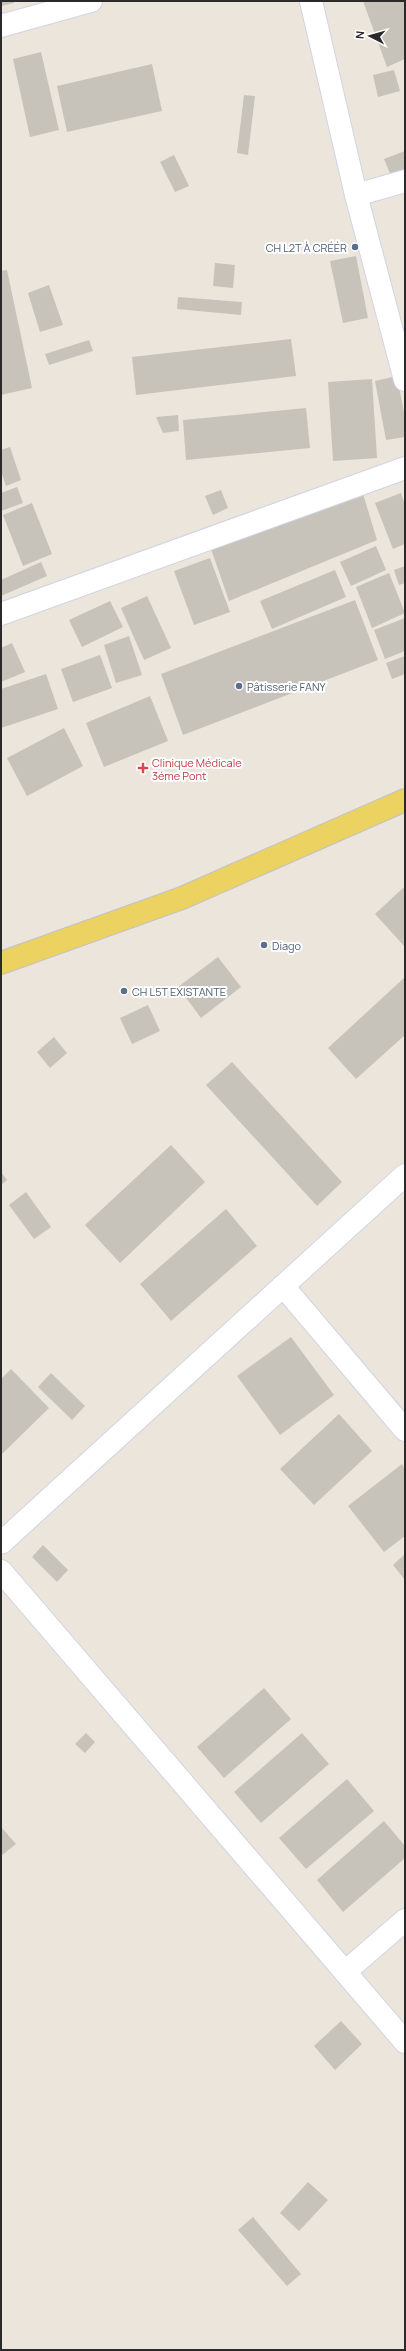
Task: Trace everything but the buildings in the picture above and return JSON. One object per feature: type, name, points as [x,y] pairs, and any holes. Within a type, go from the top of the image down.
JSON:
[{"type":"main road","points":[[1,963],[182,898],[405,800]]},
{"type":"street","points":[[1,26],[90,1]]},
{"type":"street","points":[[311,1],[356,195],[405,380]]},
{"type":"street","points":[[356,195],[405,181]]},
{"type":"street","points":[[1,614],[405,468]]},
{"type":"street","points":[[1,1543],[405,1175]]},
{"type":"street","points":[[283,1286],[405,1430]]},
{"type":"street","points":[[1,1571],[405,2042]]},
{"type":"street","points":[[345,1972],[405,1920]]},
{"type":"place","name":"CH L2T À CRÉÉR","points":[[355,247]]},
{"type":"place","name":"Pâtisserie FANY","points":[[239,686]]},
{"type":"place","name":"Clinique Médicale 3éme Pont","points":[[143,768]]},
{"type":"place","name":"Diago","points":[[264,945]]},
{"type":"place","name":"CH L5T EXISTANTE","points":[[124,991]]}]
